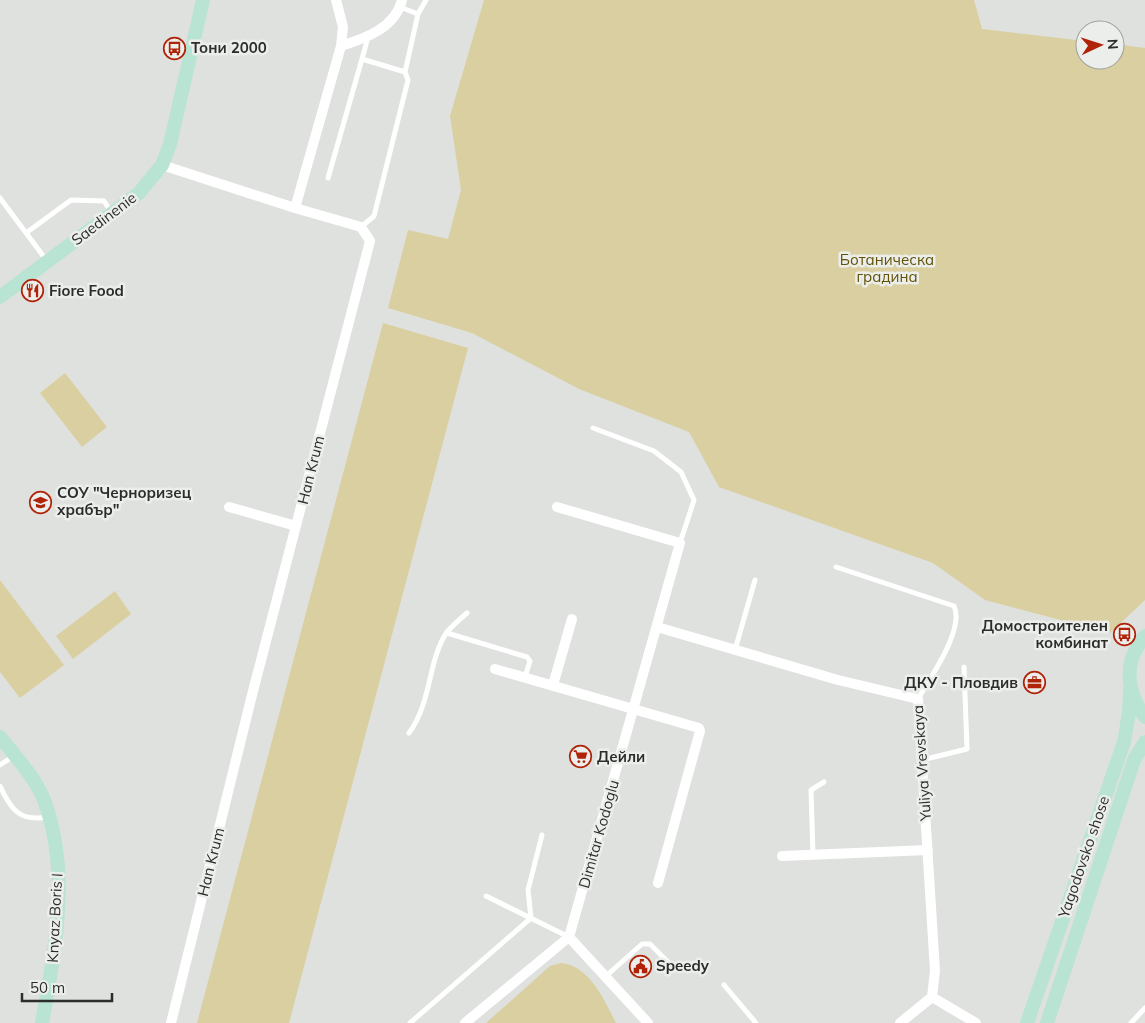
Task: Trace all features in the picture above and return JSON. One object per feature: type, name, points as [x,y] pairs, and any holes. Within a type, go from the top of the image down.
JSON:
[{"type":"street","name":"Saedinenie","points":[[0,296],[139,193],[162,165],[170,144],[203,0]]},
{"type":"street","points":[[295,208],[342,46],[343,27],[336,0]]},
{"type":"street","points":[[342,46],[368,37],[393,20],[401,4]]},
{"type":"street","points":[[162,165],[295,208],[361,226]]},
{"type":"street","name":"Han Krum","points":[[171,1023],[370,241],[361,226]]},
{"type":"street","points":[[229,507],[296,526]]},
{"type":"street","points":[[557,507],[680,543]]},
{"type":"street","name":"Dimitar Kodoglu","points":[[569,937],[680,543]]},
{"type":"street","points":[[553,685],[572,618]]},
{"type":"street","name":"Yuliya Vrevskaya","points":[[657,627],[838,680],[918,698],[936,962],[932,997]]},
{"type":"street","name":"Yagodovsko shose","points":[[1028,1023],[1124,742],[1129,713],[1131,658],[1145,636]]},
{"type":"street","points":[[495,669],[699,728],[700,731],[658,883]]},
{"type":"street","points":[[1130,689],[1145,717]]},
{"type":"street","name":"Knyaz Boris I","points":[[0,737],[43,798],[49,817],[58,883],[56,947],[42,1023]]},
{"type":"street","name":"Yagodovsko shose","points":[[1047,1023],[1134,760],[1145,742]]},
{"type":"street","points":[[782,856],[928,850]]},
{"type":"street","points":[[465,1023],[569,937],[648,1023]]},
{"type":"street","points":[[900,1023],[932,997],[976,1023]]},
{"type":"lane","points":[[361,226],[374,216],[408,80],[404,72],[418,14],[426,0]]},
{"type":"lane","points":[[401,4],[418,14]]},
{"type":"lane","points":[[328,178],[368,37]]},
{"type":"lane","points":[[362,59],[404,72]]},
{"type":"lane","points":[[0,198],[47,262]]},
{"type":"lane","points":[[26,233],[70,200],[104,201],[112,213]]},
{"type":"lane","points":[[593,428],[654,451],[681,472],[694,500],[680,543]]},
{"type":"lane","points":[[836,567],[954,606],[958,613],[950,643],[918,698]]},
{"type":"lane","points":[[735,650],[755,580]]},
{"type":"lane","points":[[409,733],[424,707],[438,652],[447,633],[467,612]]},
{"type":"lane","points":[[447,633],[527,658],[530,661],[525,677]]},
{"type":"lane","points":[[922,760],[937,758],[967,749],[964,667]]},
{"type":"lane","points":[[0,766],[15,756]]},
{"type":"lane","points":[[814,855],[811,790],[824,782]]},
{"type":"lane","points":[[0,786],[6,799],[18,814],[33,820],[49,817]]},
{"type":"lane","points":[[531,918],[528,890],[542,835]]},
{"type":"lane","points":[[486,896],[569,937]]},
{"type":"lane","points":[[410,1023],[531,918]]},
{"type":"lane","points":[[606,976],[642,944],[650,944],[669,963]]},
{"type":"lane","points":[[724,986],[756,1023]]},
{"type":"lane","points":[[1131,1023],[1145,1008]]},
{"type":"green space","name":"Ботаническа градина","points":[[484,0],[974,0],[982,29],[1075,40],[1075,70],[1125,70],[1125,45],[1145,48],[1145,600],[1110,633],[985,600],[933,563],[719,487],[689,432],[579,389],[472,333],[388,308],[408,230],[448,239],[461,190],[450,116]]},
{"type":"green space","points":[[383,323],[468,348],[289,1023],[197,1023]]},
{"type":"green space","points":[[65,373],[107,427],[82,447],[40,393]]},
{"type":"green space","points":[[0,580],[64,665],[20,698],[0,672]]},
{"type":"green space","points":[[115,591],[131,614],[73,659],[56,636]]},
{"type":"green space","points":[[561,963],[571,965],[588,977],[595,985],[616,1023],[486,1023],[550,966]]},
{"type":"place","name":"Тони 2000","points":[[175,48]]},
{"type":"place","name":"Fiore Food","points":[[33,291]]},
{"type":"place","name":"СОУ \"Черноризец храбър\"","points":[[41,502]]},
{"type":"place","name":"Домостроителен комбинат","points":[[1124,635]]},
{"type":"place","name":"ДКУ - Пловдив","points":[[1034,683]]},
{"type":"place","name":"Дейли","points":[[581,757]]},
{"type":"place","name":"Speedy","points":[[640,966]]}]
